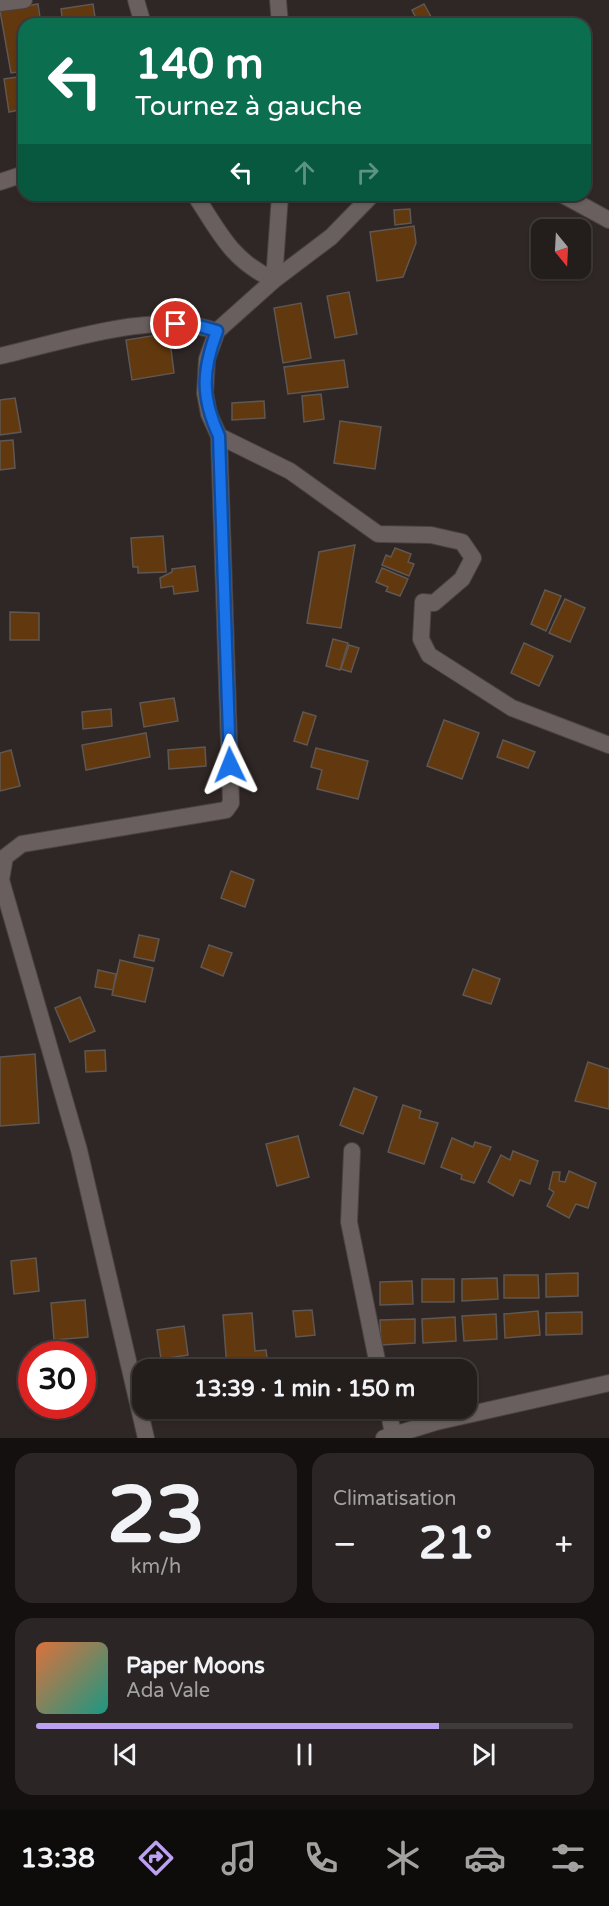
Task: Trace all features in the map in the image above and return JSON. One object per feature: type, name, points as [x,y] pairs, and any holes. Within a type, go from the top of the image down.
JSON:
[{"type":"street","points":[[0,3],[24,0]]},
{"type":"street","points":[[136,0],[141,18]]},
{"type":"street","points":[[278,0],[280,18]]},
{"type":"street","points":[[0,182],[18,176]]},
{"type":"street","points":[[199,201],[236,257],[253,271],[273,280]]},
{"type":"street","points":[[273,280],[279,201]]},
{"type":"street","points":[[146,1438],[79,1150],[0,880],[5,857],[22,844],[226,810],[231,803],[219,436],[209,414],[205,393],[207,359],[217,331],[273,280],[331,237],[366,201]]},
{"type":"street","points":[[574,201],[609,220]]},
{"type":"street","points":[[0,356],[135,326],[176,324],[199,326],[217,331]]},
{"type":"street","points":[[219,436],[290,471],[378,534],[431,535],[462,542],[473,558],[462,579],[434,603],[423,602],[421,639],[429,655],[512,708],[609,745]]},
{"type":"street","points":[[352,1152],[349,1222],[377,1359]]},
{"type":"street","points":[[388,1419],[389,1436],[609,1383]]},
{"type":"building","points":[[38,4],[40,18],[18,18],[18,72],[11,73],[0,11]]},
{"type":"building","points":[[93,4],[95,18],[62,18],[61,9]]},
{"type":"building","points":[[424,4],[432,18],[416,18],[412,10]]},
{"type":"building","points":[[18,77],[18,110],[9,112],[4,79]]},
{"type":"building","points":[[410,209],[411,223],[395,225],[394,210]]},
{"type":"building","points":[[414,226],[416,243],[403,277],[377,281],[370,232]]},
{"type":"building","points":[[349,292],[357,334],[335,338],[327,296]]},
{"type":"building","points":[[301,303],[311,358],[283,363],[274,308]]},
{"type":"building","points":[[169,333],[174,373],[132,380],[126,340]]},
{"type":"building","points":[[344,360],[348,387],[288,394],[284,367]]},
{"type":"building","points":[[321,394],[324,419],[304,422],[302,396]]},
{"type":"building","points":[[15,398],[21,432],[0,435],[0,400]]},
{"type":"building","points":[[264,401],[265,418],[232,420],[232,403]]},
{"type":"building","points":[[340,421],[381,427],[375,469],[334,463]]},
{"type":"building","points":[[13,440],[15,468],[0,470],[0,441]]},
{"type":"building","points":[[163,536],[166,572],[138,573],[138,567],[133,567],[131,538]]},
{"type":"building","points":[[355,545],[341,628],[307,623],[319,552]]},
{"type":"building","points":[[395,548],[411,554],[408,562],[414,564],[409,576],[382,565],[386,555],[391,557]]},
{"type":"building","points":[[195,566],[198,591],[174,594],[173,586],[161,588],[160,578],[172,572],[172,569]]},
{"type":"building","points":[[382,568],[408,579],[400,596],[386,591],[388,587],[376,582]]},
{"type":"building","points":[[545,590],[561,596],[546,631],[531,624]]},
{"type":"building","points":[[565,599],[585,608],[570,642],[549,633]]},
{"type":"building","points":[[10,612],[39,613],[39,640],[10,640]]},
{"type":"building","points":[[333,639],[348,643],[340,670],[326,666]]},
{"type":"building","points":[[524,643],[553,656],[539,686],[511,673]]},
{"type":"building","points":[[349,645],[359,648],[351,672],[341,669]]},
{"type":"building","points":[[174,698],[178,721],[144,727],[140,703]]},
{"type":"building","points":[[111,709],[112,726],[83,729],[82,712]]},
{"type":"building","points":[[303,712],[316,716],[307,745],[294,741]]},
{"type":"building","points":[[444,720],[479,733],[462,779],[427,766]]},
{"type":"building","points":[[146,733],[150,757],[86,770],[82,745]]},
{"type":"building","points":[[503,740],[535,752],[528,768],[497,757]]},
{"type":"building","points":[[205,747],[206,766],[169,769],[168,750]]},
{"type":"building","points":[[316,748],[368,761],[358,799],[317,789],[322,770],[311,767]]},
{"type":"building","points":[[11,750],[20,786],[0,791],[0,753]]},
{"type":"building","points":[[231,871],[254,880],[245,907],[221,898]]},
{"type":"building","points":[[139,935],[159,939],[154,961],[134,957]]},
{"type":"building","points":[[209,945],[232,953],[223,976],[201,967]]},
{"type":"building","points":[[120,960],[153,968],[145,1002],[112,995]]},
{"type":"building","points":[[473,969],[500,979],[491,1004],[463,995]]},
{"type":"building","points":[[98,970],[116,974],[113,990],[95,987]]},
{"type":"building","points":[[80,997],[95,1031],[70,1042],[55,1008]]},
{"type":"building","points":[[105,1050],[106,1071],[86,1072],[85,1051]]},
{"type":"building","points":[[35,1054],[39,1123],[0,1126],[0,1057]]},
{"type":"building","points":[[588,1062],[609,1069],[609,1109],[575,1101]]},
{"type":"building","points":[[354,1088],[377,1097],[363,1134],[340,1125]]},
{"type":"building","points":[[403,1105],[421,1111],[419,1118],[438,1123],[424,1164],[388,1152]]},
{"type":"building","points":[[298,1136],[309,1177],[277,1186],[266,1144]]},
{"type":"building","points":[[452,1138],[473,1147],[475,1142],[491,1147],[474,1183],[461,1179],[462,1175],[441,1167]]},
{"type":"building","points":[[513,1151],[538,1161],[530,1184],[520,1180],[513,1196],[488,1182],[501,1155],[510,1160]]},
{"type":"building","points":[[569,1171],[596,1183],[588,1208],[576,1204],[569,1218],[547,1206],[554,1192],[549,1189],[553,1172],[560,1172],[559,1181],[565,1182]]},
{"type":"building","points":[[36,1258],[39,1291],[14,1294],[11,1261]]},
{"type":"building","points":[[578,1273],[578,1296],[546,1297],[546,1274]]},
{"type":"building","points":[[504,1275],[538,1275],[539,1298],[504,1298]]},
{"type":"building","points":[[497,1278],[498,1299],[462,1301],[462,1279]]},
{"type":"building","points":[[422,1279],[454,1279],[454,1302],[422,1302]]},
{"type":"building","points":[[412,1281],[413,1304],[380,1305],[380,1282]]},
{"type":"building","points":[[85,1300],[88,1337],[54,1340],[51,1303]]},
{"type":"building","points":[[312,1310],[315,1335],[296,1337],[293,1311]]},
{"type":"building","points":[[538,1311],[540,1335],[505,1338],[504,1314]]},
{"type":"building","points":[[582,1312],[582,1334],[546,1335],[546,1313]]},
{"type":"building","points":[[252,1313],[255,1351],[266,1350],[267,1359],[226,1359],[223,1315]]},
{"type":"building","points":[[496,1314],[497,1339],[464,1341],[462,1316]]},
{"type":"building","points":[[455,1317],[456,1341],[423,1343],[422,1319]]},
{"type":"building","points":[[415,1319],[415,1343],[381,1345],[380,1320]]},
{"type":"building","points":[[184,1326],[188,1355],[161,1359],[157,1330]]},
{"type":"route","points":[[176,324],[199,326],[217,331],[207,359],[205,393],[209,414],[219,436],[230,765]]}]
